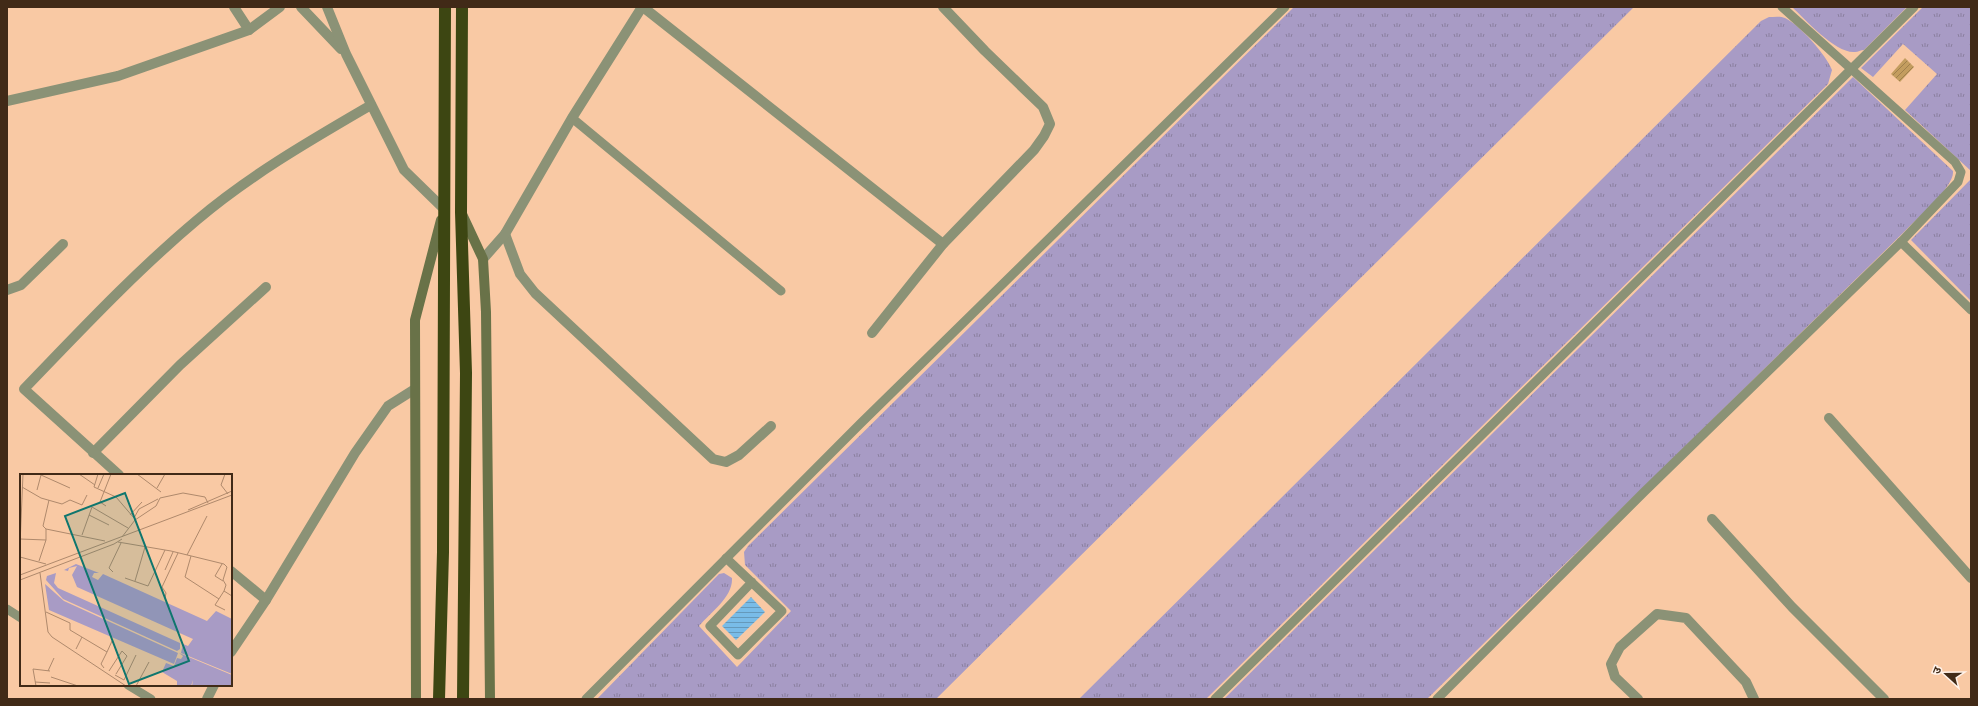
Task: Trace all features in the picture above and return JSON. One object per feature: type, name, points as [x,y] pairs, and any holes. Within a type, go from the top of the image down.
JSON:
[{"type":"highway","points":[[440,699],[443,552],[445,7]]},
{"type":"highway","points":[[462,7],[462,212],[466,373],[463,699]]},
{"type":"street","points":[[234,7],[249,30]]},
{"type":"street","points":[[7,101],[118,76],[249,30],[280,7]]},
{"type":"street","points":[[301,7],[346,54]]},
{"type":"street","points":[[327,7],[346,54],[404,170],[444,209],[415,320],[416,699]]},
{"type":"street","points":[[483,259],[505,234],[572,118],[642,7],[943,244]]},
{"type":"street","points":[[872,333],[943,244],[1034,150],[1050,124],[1043,107],[985,51],[943,7]]},
{"type":"street","points":[[117,474],[24,389],[119,292],[197,219],[288,153],[371,105]]},
{"type":"street","points":[[462,212],[483,259],[486,312],[490,699]]},
{"type":"street","points":[[505,234],[520,274],[535,293],[713,459],[726,462],[739,456],[771,426]]},
{"type":"street","points":[[7,290],[21,285],[63,244]]},
{"type":"street","points":[[93,453],[180,365],[266,287]]},
{"type":"street","points":[[232,651],[266,600],[355,453],[388,406],[415,389]]},
{"type":"street","points":[[1829,418],[1971,578]]},
{"type":"street","points":[[1712,519],[1792,607],[1884,699]]},
{"type":"street","points":[[232,572],[266,600]]},
{"type":"street","points":[[1638,699],[1615,677],[1611,664],[1620,647],[1657,614],[1686,618],[1746,682],[1754,699]]},
{"type":"street","points":[[207,699],[214,686]]},
{"type":"lane","points":[[586,699],[871,413],[1284,7]]},
{"type":"lane","points":[[1437,699],[1644,492],[1901,242],[1958,182],[1961,172],[1955,162],[1782,7]]},
{"type":"lane","points":[[1215,699],[1914,7]]},
{"type":"lane","points":[[572,118],[781,291]]},
{"type":"lane","points":[[1901,242],[1971,310]]},
{"type":"lane","points":[[726,558],[752,582],[782,611],[738,655],[710,626],[752,582]]},
{"type":"lane","points":[[7,609],[20,617]]},
{"type":"lane","points":[[130,686],[151,699]]},
{"type":"green space","points":[[1294,7],[1634,7],[936,699],[597,699],[719,574],[724,573],[732,578],[729,592],[699,626],[737,667],[791,611],[745,565],[744,552],[748,546]]},
{"type":"green space","points":[[1792,7],[1907,7],[1864,50],[1855,52],[1839,48],[1830,42]]},
{"type":"green space","points":[[1923,7],[1971,7],[1971,171],[1905,110],[1937,74],[1903,44],[1873,77],[1861,68]]},
{"type":"green space","points":[[1769,17],[1785,18],[1805,33],[1825,57],[1832,70],[1828,84],[1206,699],[1079,699],[1761,21]]},
{"type":"green space","points":[[1853,77],[1953,171],[1952,178],[1948,186],[1925,212],[1427,699],[1224,699]]},
{"type":"green space","points":[[1971,179],[1971,301],[1911,240]]},
{"type":"water","points":[[751,597],[765,612],[736,640],[722,626]]},
{"type":"building","points":[[1905,58],[1914,67],[1900,82],[1891,74]]}]
